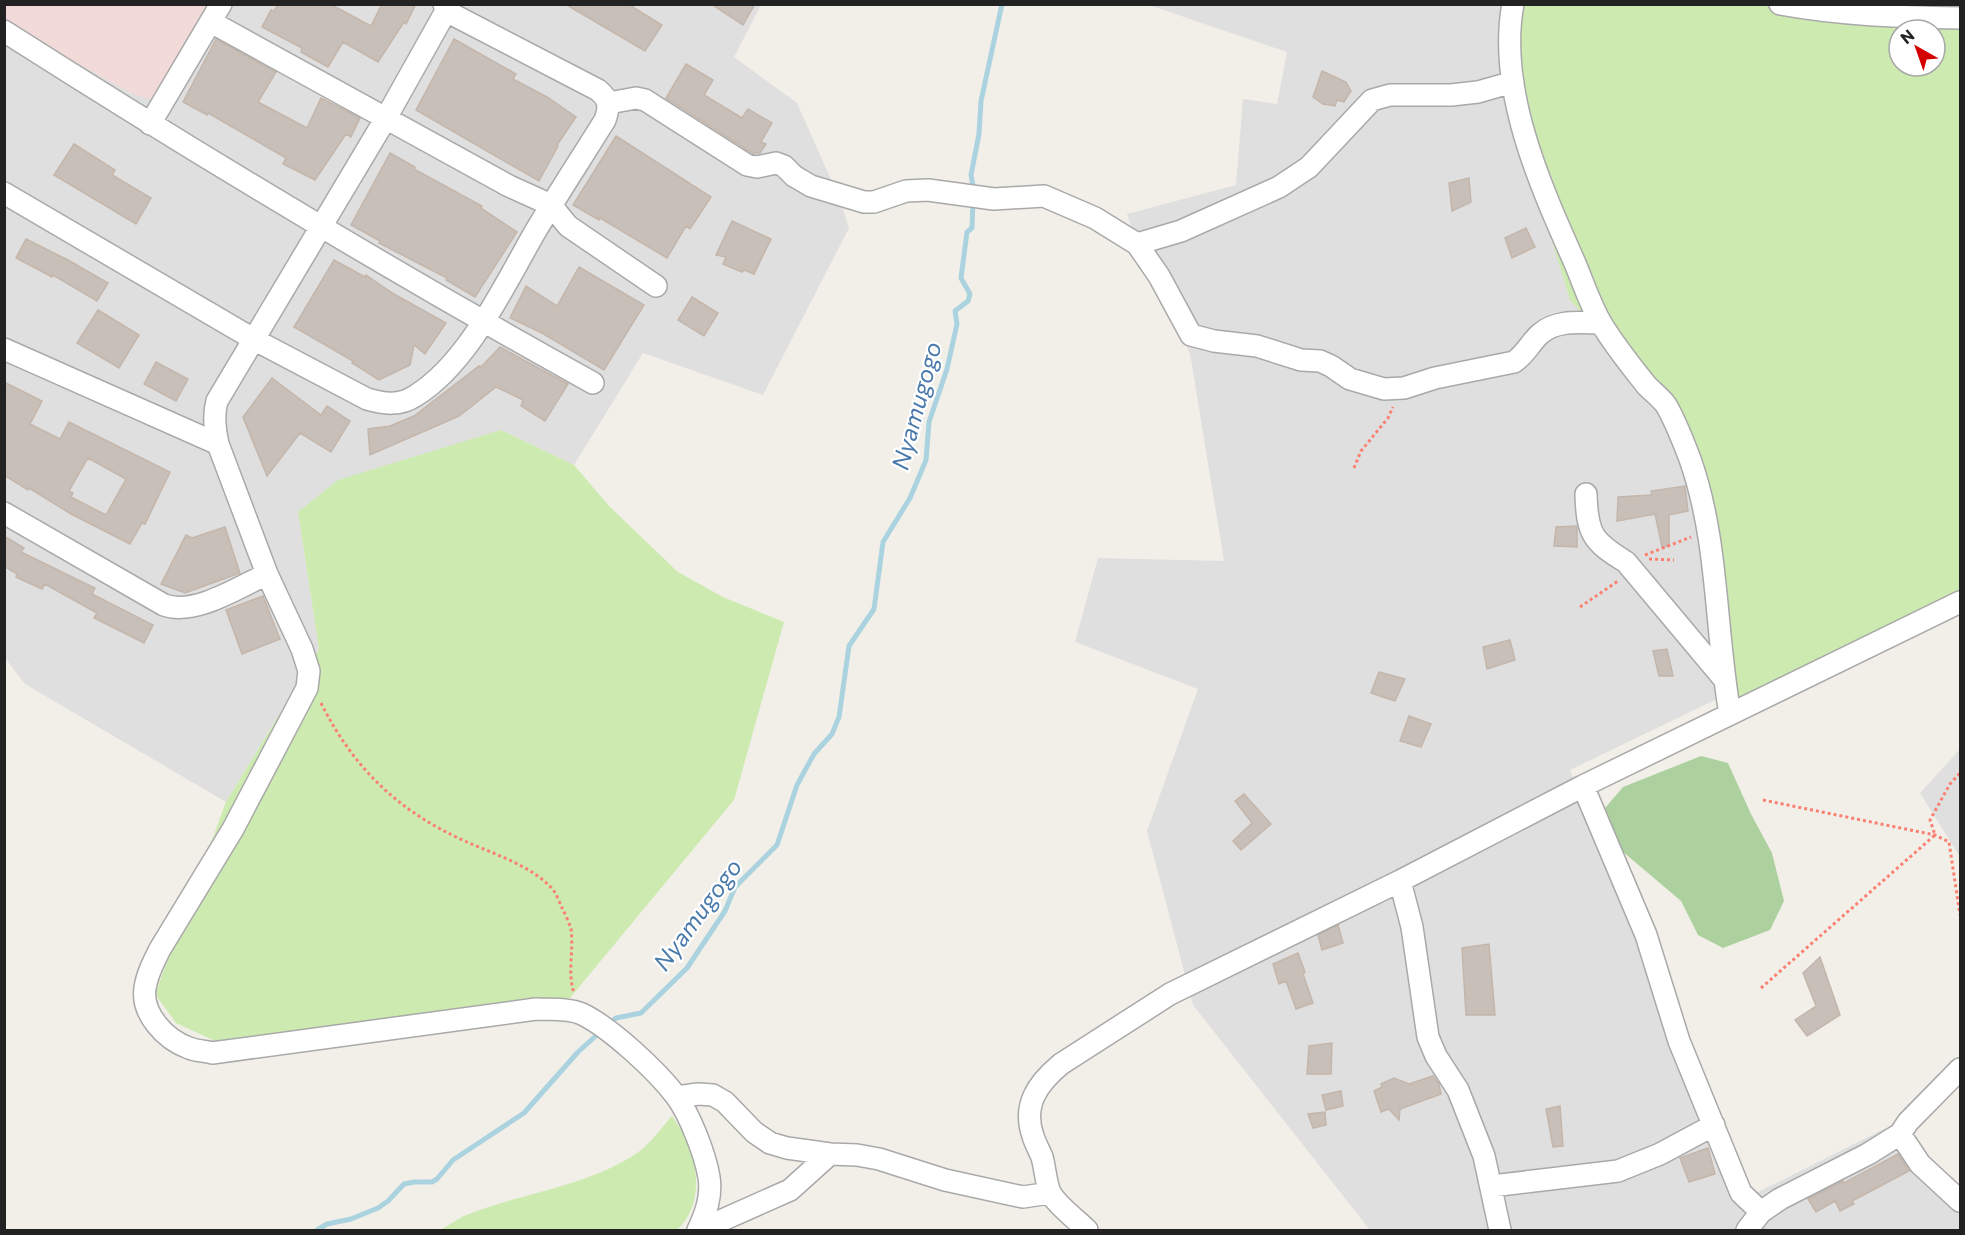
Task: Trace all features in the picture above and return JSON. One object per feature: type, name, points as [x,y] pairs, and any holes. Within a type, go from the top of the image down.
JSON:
[{"type":"street","points":[[1513,4],[1508,29],[1513,82],[1528,146],[1561,234],[1601,323],[1631,366],[1664,404],[1677,427],[1691,461],[1709,530],[1724,679],[1730,714]]},
{"type":"street","points":[[1780,4],[1831,12],[1960,18]]},
{"type":"street","points":[[4,193],[255,340],[367,399],[384,404],[397,403],[414,397],[434,383],[451,366],[483,322],[551,205],[605,120],[609,103],[605,96],[598,90],[445,8],[386,118],[255,340],[217,401],[214,427],[218,444],[267,574],[302,649],[309,671],[307,688],[233,829],[160,949],[151,968],[145,990],[148,1008],[154,1022],[167,1035],[189,1048],[212,1053],[536,1009],[563,1010],[581,1014],[632,1051],[677,1097],[700,1144],[709,1179],[708,1208],[699,1230]]},
{"type":"street","points":[[150,124],[216,14],[386,118],[508,186],[551,205],[568,226],[656,286]]},
{"type":"street","points":[[4,31],[150,124],[321,227],[483,322],[593,383]]},
{"type":"street","points":[[1137,244],[1181,231],[1279,187],[1309,167],[1372,100],[1390,95],[1451,96],[1478,92],[1513,82]]},
{"type":"street","points":[[609,103],[636,98],[645,100],[747,165],[757,167],[776,163],[784,166],[794,176],[811,186],[864,202],[874,202],[906,191],[928,190],[994,199],[1044,195],[1095,218],[1137,244],[1159,276],[1191,335],[1257,346],[1301,360],[1320,361],[1350,379],[1384,389],[1404,388],[1435,378],[1514,362],[1523,356],[1541,332],[1562,323],[1601,323]]},
{"type":"street","points":[[4,349],[218,444]]},
{"type":"street","points":[[1586,494],[1587,512],[1595,539],[1605,549],[1626,562],[1724,679]]},
{"type":"street","points":[[4,513],[154,600],[172,608],[200,604],[267,574]]},
{"type":"street","points":[[1087,1230],[1050,1193],[1046,1172],[1032,1135],[1029,1119],[1029,1104],[1037,1089],[1047,1076],[1077,1053],[1170,994],[1400,881],[1583,786],[1960,602]]},
{"type":"street","points":[[1583,786],[1646,935],[1679,1041],[1741,1193],[1761,1212]]},
{"type":"street","points":[[1400,881],[1412,927],[1428,1037],[1436,1056],[1458,1090],[1484,1156],[1500,1230]]},
{"type":"street","points":[[1747,1230],[1761,1212],[1780,1199],[1868,1154],[1900,1134],[1908,1122],[1960,1069]]},
{"type":"street","points":[[677,1097],[698,1094],[713,1095],[725,1102],[754,1132],[770,1143],[787,1148],[857,1155],[945,1180],[1023,1197],[1050,1193]]},
{"type":"street","points":[[1492,1186],[1618,1171],[1660,1154],[1713,1125]]},
{"type":"street","points":[[1900,1134],[1920,1164],[1960,1201]]},
{"type":"street","points":[[699,1230],[790,1190],[830,1154]]},
{"type":"path","points":[[1354,468],[1361,451],[1388,418],[1404,388]]},
{"type":"path","points":[[1626,562],[1709,530]]},
{"type":"path","points":[[307,688],[321,702],[336,731],[358,762],[381,787],[408,810],[428,824],[504,857],[555,892],[571,927],[571,979],[581,1014]]},
{"type":"path","points":[[1935,836],[1930,820],[1950,784],[1960,773]]},
{"type":"path","points":[[1763,800],[1935,836],[1948,842],[1960,915]]},
{"type":"path","points":[[1761,988],[1935,836]]},
{"type":"shaded area","points":[[4,5],[761,5],[734,57],[797,103],[840,200],[849,228],[763,395],[643,353],[574,465],[501,430],[298,512],[319,649],[226,802],[25,684],[5,658]]},
{"type":"shaded area","points":[[4,5],[206,5],[152,100],[133,94],[17,30],[5,17]]},
{"type":"shaded area","points":[[1149,5],[1512,5],[1661,399],[1700,514],[1719,698],[1570,770],[1738,1202],[1884,1129],[1960,1191],[1960,1230],[1370,1230],[1193,1005],[1147,831],[1198,689],[1075,642],[1098,558],[1224,561],[1190,353],[1150,282],[1127,214],[1236,185],[1243,99],[1277,104],[1287,52]]},
{"type":"shaded area","points":[[1960,749],[1960,857],[1920,793]]},
{"type":"green space","points":[[1512,5],[1960,5],[1960,599],[1714,725],[1719,698],[1700,514],[1661,399],[1570,300],[1501,73]]},
{"type":"green space","points":[[501,430],[574,465],[610,507],[678,572],[723,597],[784,622],[734,800],[570,998],[215,1041],[176,1023],[155,994],[226,802],[319,649],[298,512],[338,480]]},
{"type":"green space","points":[[1701,756],[1728,763],[1772,853],[1784,901],[1770,930],[1723,948],[1698,935],[1681,901],[1622,851],[1605,808],[1623,787]]},
{"type":"green space","points":[[672,1116],[688,1141],[696,1179],[694,1201],[690,1212],[677,1230],[440,1230],[464,1216],[485,1208],[578,1181],[622,1162],[641,1150]]},
{"type":"building","points":[[278,4],[330,4],[371,26],[382,4],[416,4],[406,24],[404,22],[378,62],[343,42],[328,67],[301,52],[302,48],[262,27],[271,10],[274,11]]},
{"type":"building","points":[[565,4],[628,4],[662,25],[645,51]]},
{"type":"building","points":[[711,4],[755,4],[743,25]]},
{"type":"building","points":[[216,39],[276,72],[258,102],[307,128],[321,98],[360,118],[351,137],[346,134],[315,180],[283,164],[286,158],[208,113],[207,115],[183,102]]},
{"type":"building","points":[[454,39],[516,74],[513,79],[547,97],[576,117],[557,145],[539,181],[416,110]]},
{"type":"building","points":[[686,64],[713,80],[704,95],[742,118],[748,109],[772,123],[761,142],[766,144],[760,153],[752,153],[666,98]]},
{"type":"building","points":[[1322,71],[1346,82],[1351,91],[1344,102],[1337,100],[1335,106],[1323,104],[1313,97]]},
{"type":"building","points":[[616,136],[711,197],[690,229],[686,226],[667,258],[600,218],[599,220],[573,205]]},
{"type":"building","points":[[74,144],[115,170],[112,175],[151,198],[136,224],[54,175]]},
{"type":"building","points":[[390,153],[415,167],[414,169],[482,206],[481,208],[517,232],[475,297],[446,280],[447,278],[379,243],[380,241],[351,225]]},
{"type":"building","points":[[1469,178],[1471,202],[1452,211],[1449,183]]},
{"type":"building","points":[[732,221],[771,239],[754,274],[723,264],[726,257],[716,255]]},
{"type":"building","points":[[1526,228],[1535,247],[1512,258],[1505,238]]},
{"type":"building","points":[[26,239],[108,283],[97,301],[53,275],[52,277],[16,258]]},
{"type":"building","points":[[334,260],[365,277],[366,275],[394,294],[446,323],[425,354],[414,345],[410,365],[379,380],[352,363],[353,361],[294,327]]},
{"type":"building","points":[[579,267],[644,305],[604,370],[542,333],[510,318],[526,286],[557,306]]},
{"type":"building","points":[[692,297],[718,313],[704,336],[678,320]]},
{"type":"building","points":[[98,310],[139,335],[119,368],[77,343]]},
{"type":"building","points":[[500,347],[568,384],[545,421],[521,406],[523,400],[496,387],[459,416],[370,455],[368,429],[390,426],[414,416],[479,366],[481,367]]},
{"type":"building","points":[[156,362],[188,379],[176,401],[144,384]]},
{"type":"building","points":[[272,378],[321,415],[327,406],[350,421],[331,452],[300,433],[267,476],[243,417]]},
{"type":"building","points":[[4,382],[42,401],[30,424],[60,439],[69,422],[170,472],[145,524],[142,523],[130,544],[71,514],[4,475]],"holes":[[[88,458],[126,479],[106,515],[71,497],[73,493],[69,491]]]},
{"type":"building","points":[[1685,486],[1688,511],[1669,515],[1669,546],[1662,547],[1655,514],[1617,521],[1618,497],[1652,495],[1651,491]]},
{"type":"building","points":[[1577,526],[1577,547],[1554,546],[1556,527]]},
{"type":"building","points":[[225,527],[240,573],[185,593],[161,584],[186,535],[192,538]]},
{"type":"building","points":[[4,536],[24,548],[21,552],[95,588],[92,594],[153,625],[144,643],[94,618],[97,613],[45,584],[42,589],[16,577],[17,574],[4,566]]},
{"type":"building","points":[[263,596],[280,639],[242,654],[226,610]]},
{"type":"building","points":[[1510,640],[1515,660],[1487,669],[1483,647]]},
{"type":"building","points":[[1667,649],[1673,676],[1659,676],[1653,651]]},
{"type":"building","points":[[1379,672],[1405,679],[1395,701],[1371,693]]},
{"type":"building","points":[[1409,716],[1431,724],[1421,747],[1400,741]]},
{"type":"building","points":[[1244,794],[1271,824],[1241,850],[1233,841],[1252,823],[1235,801]]},
{"type":"building","points":[[1338,925],[1343,943],[1322,950],[1318,935]]},
{"type":"building","points":[[1489,944],[1495,1015],[1466,1015],[1462,948]]},
{"type":"building","points":[[1298,953],[1313,1003],[1296,1009],[1286,981],[1279,984],[1273,964]]},
{"type":"building","points":[[1820,957],[1840,1015],[1807,1036],[1795,1020],[1816,1006],[1803,973]]},
{"type":"building","points":[[1332,1043],[1331,1074],[1307,1074],[1309,1046]]},
{"type":"building","points":[[1433,1076],[1439,1084],[1441,1094],[1400,1109],[1399,1120],[1389,1109],[1381,1112],[1374,1091],[1382,1087],[1381,1084],[1394,1078],[1409,1084]]},
{"type":"building","points":[[1341,1091],[1343,1106],[1326,1110],[1322,1095]]},
{"type":"building","points":[[1560,1106],[1563,1146],[1553,1147],[1546,1109]]},
{"type":"building","points":[[1325,1112],[1326,1125],[1313,1128],[1308,1114]]},
{"type":"building","points":[[1708,1148],[1715,1174],[1689,1182],[1680,1158]]},
{"type":"building","points":[[1898,1154],[1909,1171],[1852,1201],[1854,1204],[1840,1211],[1835,1201],[1816,1212],[1808,1199],[1843,1181],[1844,1183]]},
{"type":"waterway","name":"Nyamugogo","points":[[974,191],[971,175],[979,134],[981,101],[1002,4]]},
{"type":"waterway","name":"Nyamugogo","points":[[608,1024],[616,1018],[641,1013],[687,968],[725,911],[735,887],[777,845],[797,785],[814,754],[832,734],[839,717],[849,646],[874,609],[883,542],[910,498],[926,460],[929,422],[947,369],[957,324],[955,311],[968,301],[970,294],[961,278],[967,232],[972,228],[973,201]]},
{"type":"waterway","name":"Nyamugogo","points":[[317,1230],[327,1224],[351,1219],[378,1208],[404,1184],[432,1182],[437,1179],[453,1160],[524,1113],[578,1052],[599,1033]]}]
